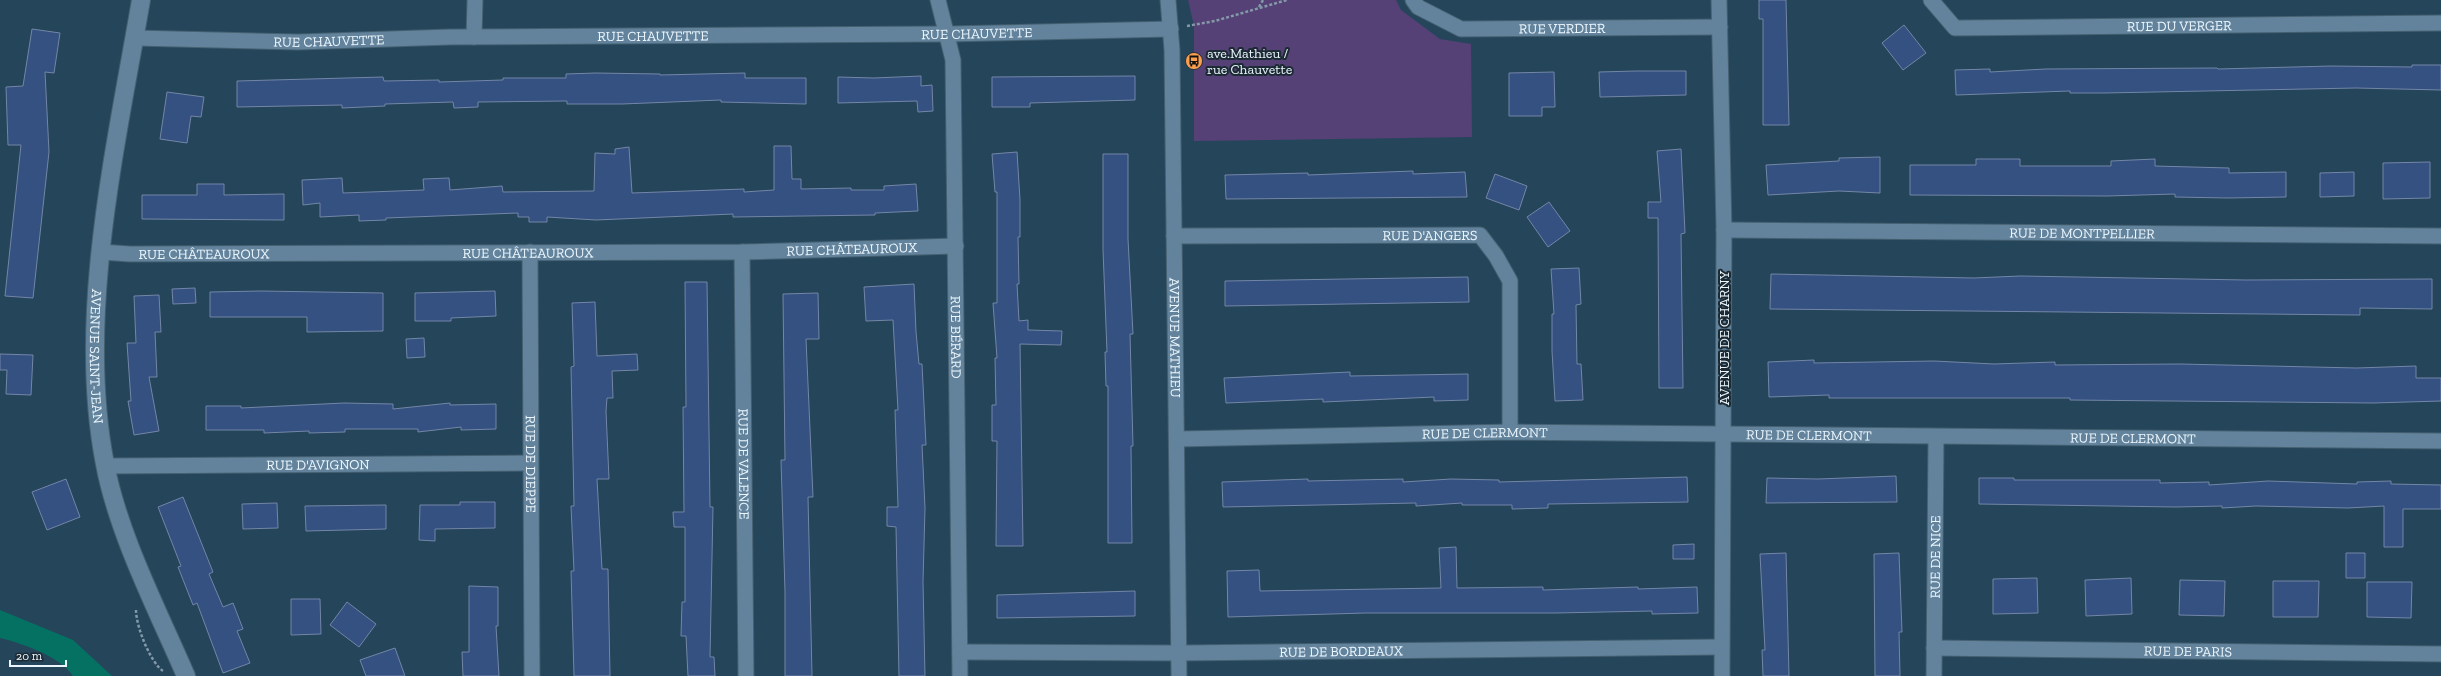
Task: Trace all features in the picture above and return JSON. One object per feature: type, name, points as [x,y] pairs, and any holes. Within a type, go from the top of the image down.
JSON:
[{"type":"street","name":"AVENUE SAINT-JEAN","points":[[142,0],[113,153],[101,252],[95,394],[105,466],[114,503],[151,596],[186,676]]},
{"type":"street","points":[[474,37],[475,0]]},
{"type":"street","name":"RUE BÉRARD","points":[[938,0],[948,34],[953,60],[960,676]]},
{"type":"street","name":"AVENUE MATHIEU","points":[[1168,0],[1171,29],[1178,440],[1179,676]]},
{"type":"street","name":"RUE VERDIER","points":[[1413,0],[1418,7],[1461,29],[1720,27]]},
{"type":"street","name":"AVENUE DE CHARNY","points":[[1719,0],[1724,230],[1722,676]]},
{"type":"street","name":"RUE DU VERGER","points":[[1931,0],[1954,28],[2441,23]]},
{"type":"street","name":"RUE CHAUVETTE","points":[[135,38],[298,42],[474,37],[948,34],[1171,29]]},
{"type":"street","name":"RUE DE MONTPELLIER","points":[[1724,230],[2441,236]]},
{"type":"street","name":"RUE D'ANGERS","points":[[1174,236],[1480,235],[1496,256],[1510,281],[1510,432]]},
{"type":"street","name":"RUE CHÂTEAUROUX","points":[[101,252],[130,254],[742,252],[956,246]]},
{"type":"street","name":"RUE DE DIEPPE","points":[[530,252],[532,676]]},
{"type":"street","name":"RUE DE VALENCE","points":[[742,252],[746,676]]},
{"type":"street","name":"RUE DE CLERMONT","points":[[1178,440],[1510,432],[2441,441]]},
{"type":"street","name":"RUE DE NICE","points":[[1934,676],[1936,437]]},
{"type":"street","name":"RUE D'AVIGNON","points":[[105,466],[530,463]]},
{"type":"street","name":"RUE DE BORDEAUX","points":[[960,652],[1179,653],[1721,647]]},
{"type":"street","name":"RUE DE PARIS","points":[[1934,648],[2441,654]]},
{"type":"path","points":[[1259,8],[1263,0]]},
{"type":"path","points":[[1171,29],[1215,21],[1287,0]]},
{"type":"shaded area","points":[[1188,0],[1396,0],[1401,10],[1440,39],[1471,44],[1472,137],[1194,141],[1194,26]]},
{"type":"shaded area","points":[[0,610],[73,640],[112,676],[73,676],[60,663],[50,657],[30,647],[0,638]]},
{"type":"building","points":[[1759,0],[1786,0],[1789,125],[1763,125],[1763,19],[1759,19]]},
{"type":"building","points":[[1904,25],[1926,53],[1903,70],[1882,43]]},
{"type":"building","points":[[32,29],[60,33],[54,73],[45,72],[49,152],[33,298],[5,296],[21,145],[8,145],[6,87],[23,86]]},
{"type":"building","points":[[2412,65],[2441,65],[2441,90],[2356,88],[2104,93],[2070,93],[2070,91],[1956,95],[1955,70],[1990,69],[1990,72],[2046,69],[2218,69],[2331,66],[2412,67]]},
{"type":"building","points":[[1686,71],[1686,95],[1600,97],[1599,72]]},
{"type":"building","points":[[1554,72],[1555,107],[1542,107],[1542,116],[1509,116],[1509,73]]},
{"type":"building","points":[[596,73],[660,75],[745,73],[745,78],[806,78],[806,104],[721,102],[721,100],[622,104],[567,104],[567,101],[478,102],[478,107],[454,108],[453,102],[385,104],[385,106],[342,108],[342,105],[237,107],[237,81],[383,77],[384,81],[439,80],[439,82],[503,80],[503,78],[566,78],[566,74]]},
{"type":"building","points":[[921,76],[921,86],[932,85],[933,111],[918,112],[917,101],[838,103],[838,77],[874,78]]},
{"type":"building","points":[[1135,76],[1135,100],[1030,103],[1030,107],[992,107],[992,77]]},
{"type":"building","points":[[167,92],[204,97],[201,117],[191,116],[187,143],[160,139]]},
{"type":"building","points":[[774,146],[791,146],[792,179],[801,179],[801,189],[851,188],[851,190],[884,190],[884,186],[916,184],[918,211],[875,213],[875,215],[733,217],[733,214],[596,220],[547,217],[547,222],[529,222],[529,217],[518,217],[518,213],[386,218],[386,220],[359,221],[359,215],[320,217],[320,203],[303,205],[302,180],[342,178],[343,193],[424,190],[423,179],[449,178],[450,190],[502,186],[503,192],[594,191],[595,153],[615,154],[615,149],[629,147],[632,193],[744,189],[744,192],[774,190]]},
{"type":"building","points":[[1681,149],[1685,233],[1681,234],[1683,388],[1659,388],[1658,218],[1648,218],[1648,202],[1661,202],[1657,151]]},
{"type":"building","points":[[1017,152],[1020,200],[1020,237],[1018,237],[1019,284],[1017,284],[1019,321],[1028,320],[1028,330],[1062,331],[1061,345],[1020,344],[1023,546],[996,546],[997,441],[992,441],[992,405],[996,405],[995,358],[997,358],[993,303],[997,303],[997,192],[995,192],[992,154]]},
{"type":"building","points":[[1103,154],[1128,154],[1128,239],[1133,334],[1130,334],[1133,446],[1131,446],[1132,543],[1108,543],[1108,386],[1106,386],[1105,352],[1107,352],[1103,249]]},
{"type":"building","points":[[1880,157],[1880,193],[1839,191],[1768,195],[1766,165],[1839,161],[1839,158]]},
{"type":"building","points":[[1976,159],[2020,159],[2020,166],[2111,166],[2111,161],[2155,159],[2155,166],[2229,168],[2229,173],[2286,172],[2286,197],[2175,197],[2175,194],[2107,196],[1910,195],[1910,165],[1976,165]]},
{"type":"building","points":[[2430,162],[2430,198],[2383,199],[2383,163]]},
{"type":"building","points":[[1413,171],[1413,174],[1465,172],[1467,197],[1226,199],[1225,175],[1308,173],[1308,175]]},
{"type":"building","points":[[2354,172],[2354,196],[2320,197],[2320,173]]},
{"type":"building","points":[[1495,174],[1527,186],[1519,210],[1486,198]]},
{"type":"building","points":[[197,184],[224,184],[224,195],[284,194],[284,220],[142,219],[142,195],[197,195]]},
{"type":"building","points":[[1549,202],[1570,231],[1548,247],[1527,217]]},
{"type":"building","points":[[1579,268],[1581,304],[1576,305],[1577,364],[1581,364],[1583,400],[1555,401],[1552,351],[1552,314],[1554,314],[1551,269]]},
{"type":"building","points":[[1771,274],[1974,278],[2020,276],[2246,280],[2432,279],[2432,309],[2360,308],[2360,315],[1770,309]]},
{"type":"building","points":[[1468,277],[1469,302],[1225,306],[1225,281]]},
{"type":"building","points":[[685,282],[707,282],[710,507],[713,507],[710,657],[714,657],[715,676],[688,676],[686,636],[681,636],[682,602],[685,602],[685,527],[674,527],[673,512],[684,512],[683,407],[686,407]]},
{"type":"building","points":[[914,284],[919,364],[922,364],[926,445],[922,445],[925,508],[923,582],[925,676],[899,676],[896,527],[887,526],[887,507],[898,507],[895,410],[898,410],[893,320],[866,321],[864,287]]},
{"type":"building","points":[[195,288],[196,303],[173,304],[172,289]]},
{"type":"building","points":[[261,291],[383,293],[383,331],[307,332],[307,317],[210,317],[210,292]]},
{"type":"building","points":[[495,291],[496,316],[451,318],[451,321],[415,321],[415,293]]},
{"type":"building","points":[[818,293],[819,339],[806,339],[813,497],[808,497],[812,676],[785,676],[785,592],[781,460],[785,460],[783,294]]},
{"type":"building","points":[[159,295],[161,332],[155,332],[157,377],[149,377],[159,431],[134,435],[128,401],[131,401],[127,343],[136,343],[134,296]]},
{"type":"building","points":[[595,302],[597,356],[637,354],[638,370],[612,371],[613,398],[607,398],[606,411],[609,479],[597,479],[602,569],[608,569],[610,676],[574,676],[571,571],[574,571],[571,506],[574,506],[571,367],[574,366],[572,303]]},
{"type":"building","points":[[424,338],[425,357],[407,358],[406,339]]},
{"type":"building","points":[[0,354],[33,355],[31,395],[6,394],[7,370],[0,370]]},
{"type":"building","points":[[1814,360],[1814,363],[1934,361],[1994,364],[2055,362],[2055,365],[2180,364],[2357,368],[2416,366],[2416,378],[2441,378],[2441,401],[2373,403],[2070,400],[2070,398],[1829,398],[1829,395],[1769,397],[1768,362]]},
{"type":"building","points":[[1350,372],[1350,376],[1468,374],[1468,400],[1434,401],[1434,397],[1323,402],[1323,399],[1226,403],[1224,378]]},
{"type":"building","points":[[344,403],[393,404],[393,409],[450,403],[450,405],[496,404],[496,429],[461,430],[461,427],[418,432],[418,429],[345,429],[345,432],[309,433],[309,431],[264,433],[264,430],[206,430],[206,406],[241,406],[241,408]]},
{"type":"building","points":[[1896,476],[1897,502],[1766,503],[1767,478],[1818,479]]},
{"type":"building","points":[[1687,477],[1688,502],[1548,504],[1548,508],[1512,509],[1512,505],[1462,505],[1462,503],[1416,506],[1416,503],[1223,507],[1222,482],[1308,479],[1308,481],[1403,479],[1403,482],[1451,479],[1499,480],[1499,482]]},
{"type":"building","points":[[1979,478],[2014,478],[2014,480],[2160,480],[2160,483],[2209,482],[2209,485],[2268,481],[2357,484],[2357,482],[2391,481],[2391,484],[2441,485],[2441,509],[2403,509],[2403,547],[2384,547],[2384,506],[2348,508],[2256,506],[2222,508],[2222,506],[2176,507],[1979,504]]},
{"type":"building","points":[[66,479],[80,517],[47,530],[32,492]]},
{"type":"building","points":[[183,497],[213,572],[209,574],[223,607],[233,603],[243,629],[237,631],[250,663],[223,673],[197,603],[193,605],[178,567],[181,566],[158,507]]},
{"type":"building","points":[[460,502],[495,502],[495,528],[435,529],[435,541],[419,540],[420,505],[460,505]]},
{"type":"building","points":[[277,503],[278,528],[243,529],[242,504]]},
{"type":"building","points":[[386,505],[386,529],[306,531],[305,506]]},
{"type":"building","points":[[1694,544],[1694,559],[1673,559],[1673,545]]},
{"type":"building","points":[[1456,547],[1457,588],[1543,587],[1543,590],[1697,587],[1698,613],[1652,614],[1652,611],[1556,613],[1366,613],[1228,617],[1227,571],[1259,570],[1260,591],[1441,588],[1439,548]]},
{"type":"building","points":[[1786,553],[1789,676],[1763,676],[1762,650],[1765,650],[1760,554]]},
{"type":"building","points":[[1899,553],[1902,632],[1899,632],[1900,676],[1875,676],[1874,554]]},
{"type":"building","points":[[2346,553],[2365,553],[2365,578],[2346,578]]},
{"type":"building","points":[[2037,578],[2038,613],[1993,614],[1993,579]]},
{"type":"building","points":[[2131,578],[2132,614],[2086,616],[2085,580]]},
{"type":"building","points":[[2180,580],[2225,581],[2224,616],[2179,615]]},
{"type":"building","points":[[2273,581],[2319,581],[2318,617],[2273,617]]},
{"type":"building","points":[[2367,582],[2412,582],[2411,618],[2367,617]]},
{"type":"building","points":[[469,586],[498,587],[498,626],[496,626],[499,676],[463,676],[462,652],[469,652]]},
{"type":"building","points":[[1135,591],[1135,616],[997,618],[997,595]]},
{"type":"building","points":[[291,599],[320,599],[321,634],[291,635]]},
{"type":"building","points":[[347,602],[376,624],[359,647],[330,625]]},
{"type":"building","points":[[395,648],[405,676],[366,676],[360,660]]},
{"type":"place","name":"ave.Mathieu / rue Chauvette","points":[[1194,61]]}]
